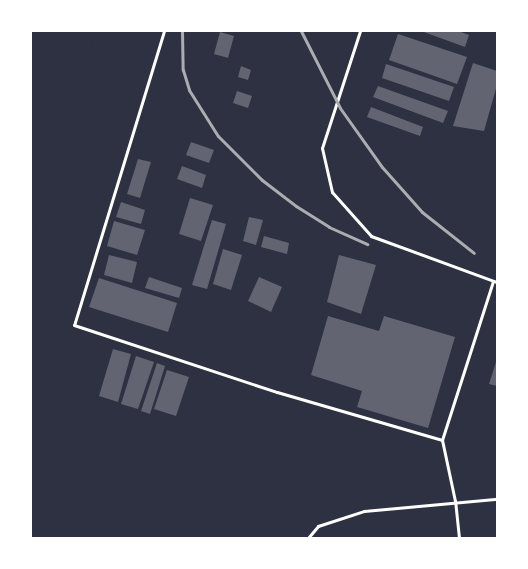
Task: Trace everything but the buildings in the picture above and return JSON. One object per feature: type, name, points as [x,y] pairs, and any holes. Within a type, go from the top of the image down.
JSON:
[{"type":"lane","points":[[164,31],[74,325],[277,392],[442,440]]},
{"type":"lane","points":[[360,31],[322,148],[332,192],[370,236],[497,282]]},
{"type":"lane","points":[[459,538],[455,502],[442,440],[492,281]]},
{"type":"lane","points":[[308,538],[318,526],[364,511],[497,499]]},
{"type":"pier","points":[[31,31],[96,31],[31,245]]},
{"type":"railway","points":[[182,31],[183,70],[189,90],[218,136],[262,180],[296,206],[329,227],[367,244]]},
{"type":"railway","points":[[301,31],[340,108],[382,167],[422,212],[474,253]]}]
